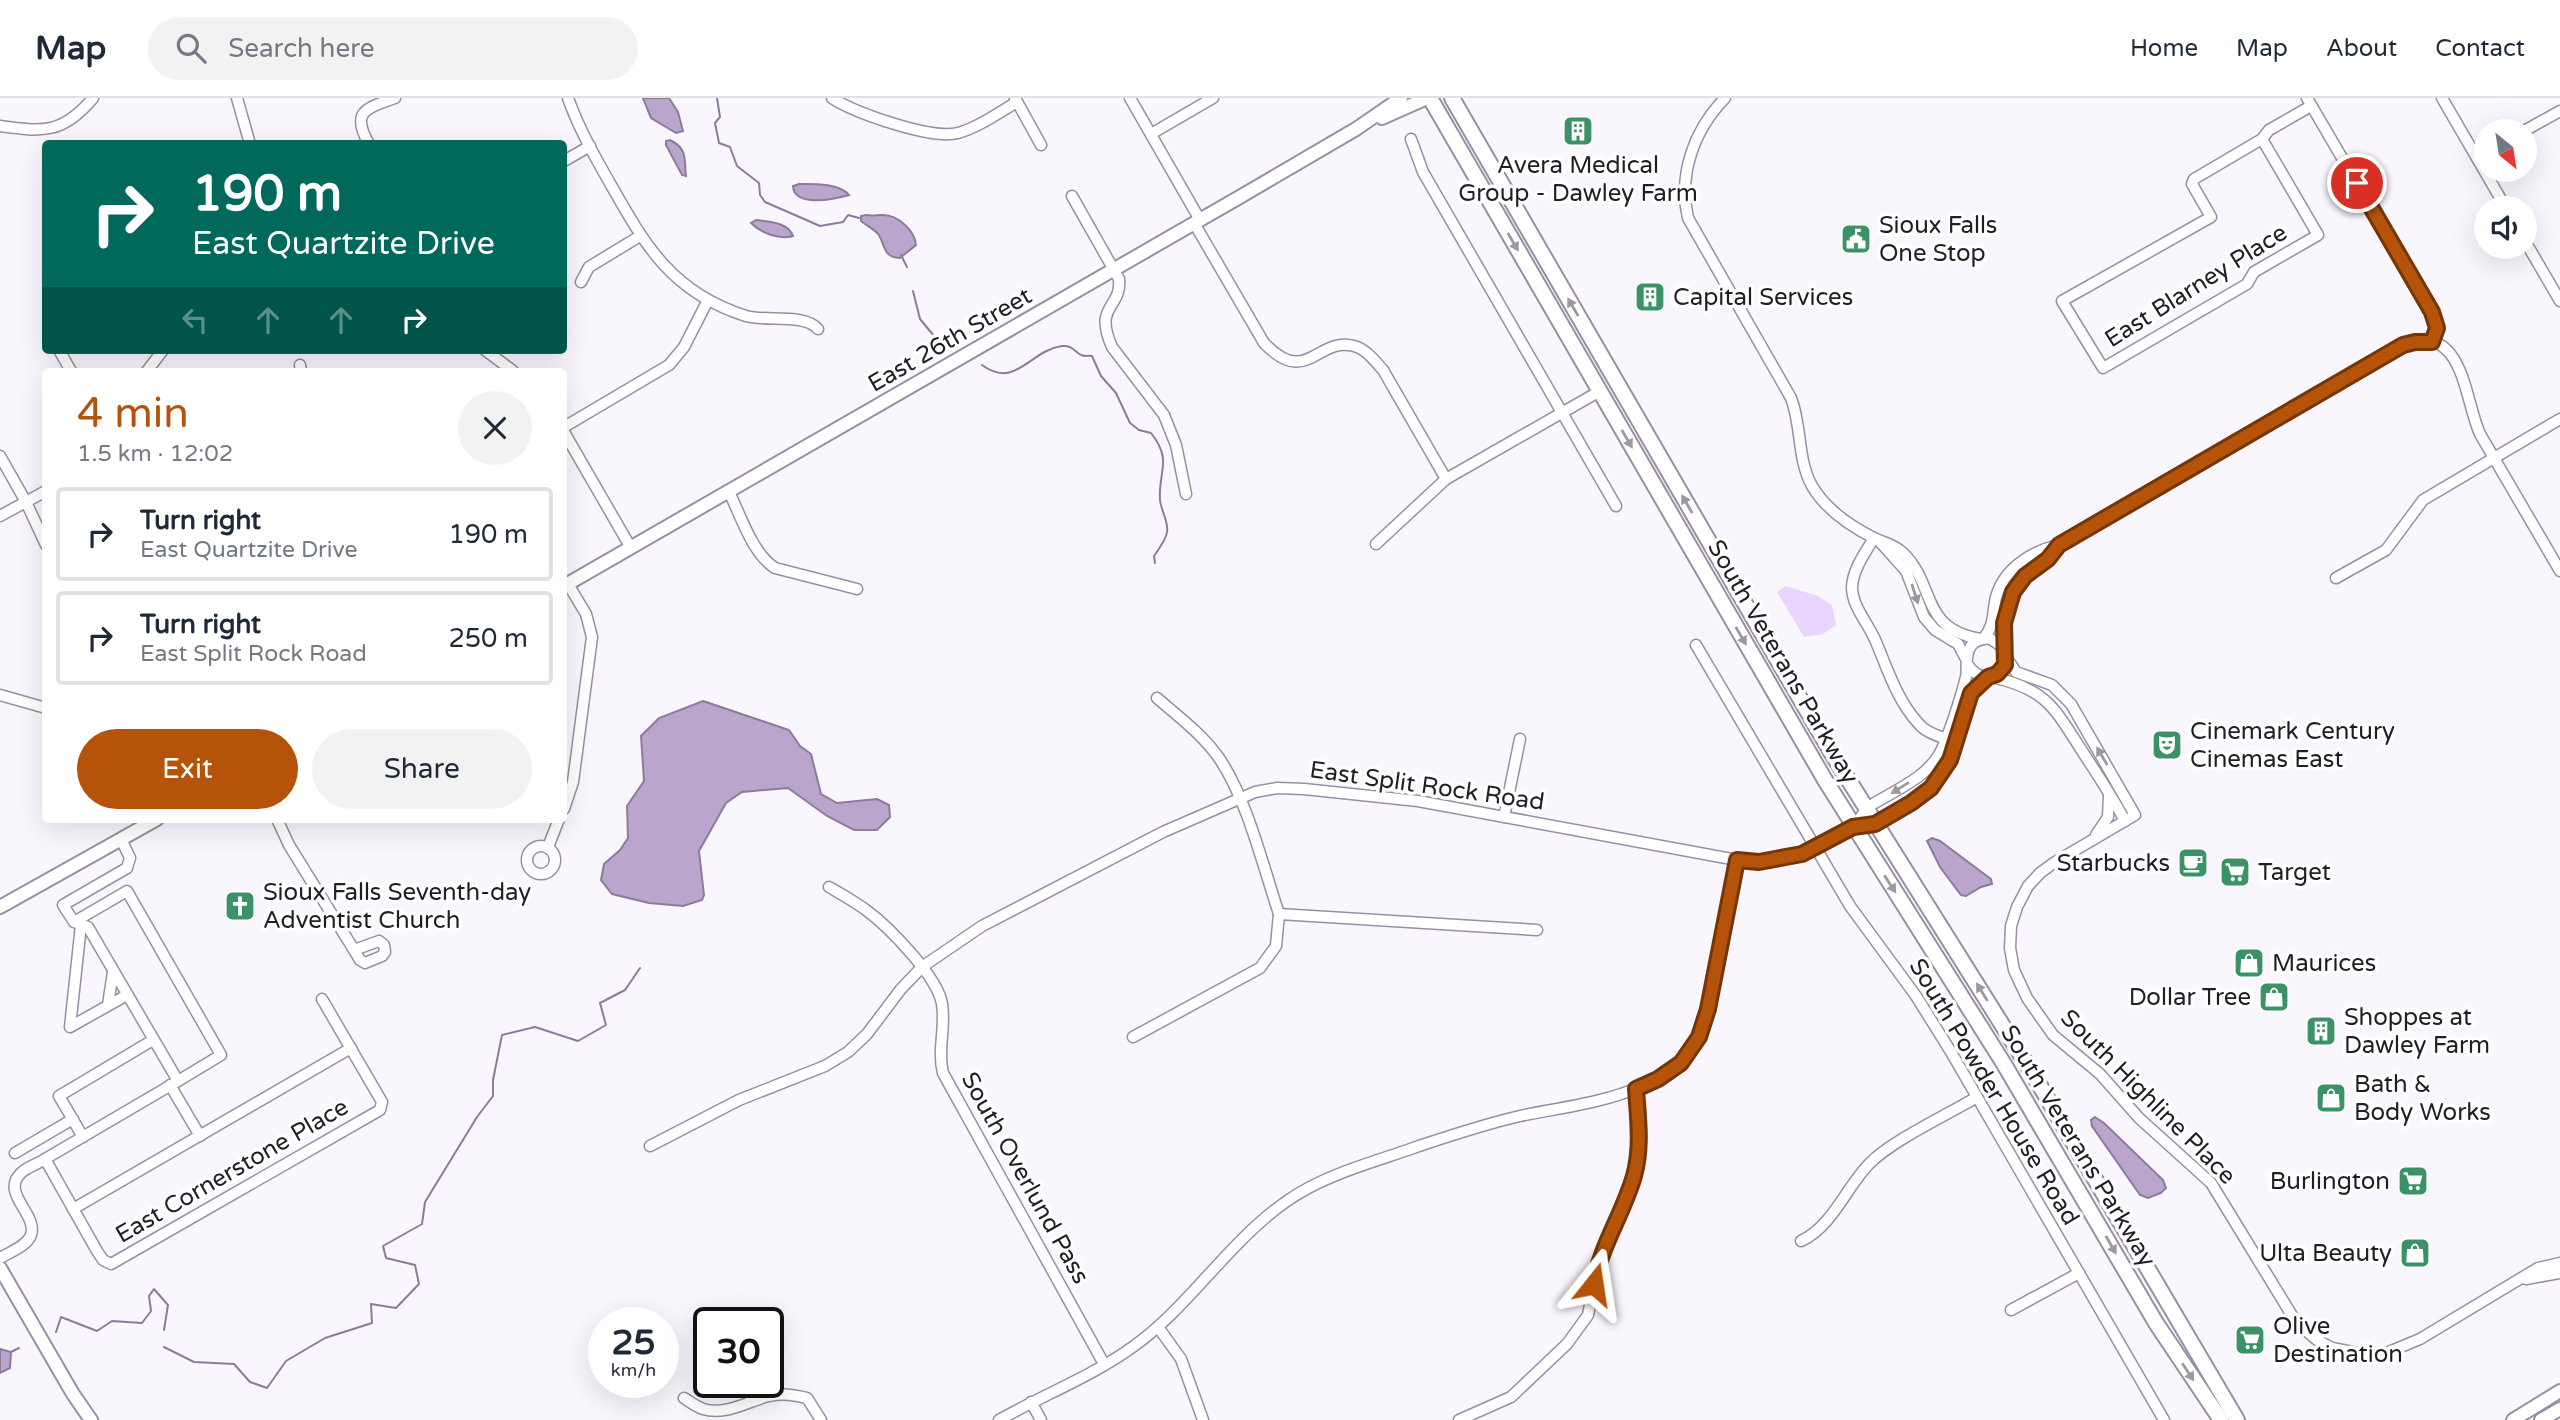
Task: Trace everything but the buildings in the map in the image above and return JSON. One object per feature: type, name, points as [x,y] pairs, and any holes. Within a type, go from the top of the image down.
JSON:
[{"type":"highway","name":"South Veterans Parkway","points":[[1428,98],[1853,827],[1998,1053],[2156,1323],[2221,1420]]},
{"type":"highway","name":"South Veterans Parkway","points":[[1452,98],[1772,652],[1875,824],[2033,1074],[2237,1420]]},
{"type":"main road","name":"East 26th Street","points":[[567,584],[1197,222],[1356,129],[1401,98]]},
{"type":"main road","name":"East 26th Street","points":[[1356,129],[1428,98]]},
{"type":"main road","points":[[0,907],[149,823]]},
{"type":"main road","points":[[0,1268],[91,1420]]},
{"type":"main road","points":[[2513,1420],[2560,1391]]},
{"type":"main road","points":[[2541,1420],[2560,1409]]},
{"type":"street","points":[[0,125],[35,131],[61,125],[81,113],[93,98]]},
{"type":"street","points":[[237,98],[249,140]]},
{"type":"street","points":[[367,140],[360,124],[363,113],[372,106],[395,98]]},
{"type":"street","points":[[568,98],[590,146],[640,236],[671,275],[708,300],[749,316],[807,321],[818,328]]},
{"type":"street","points":[[832,98],[850,108],[922,132],[940,135],[967,130],[1015,100],[1041,145]]},
{"type":"street","points":[[1130,98],[1264,344],[1275,355],[1301,363],[1342,345],[1356,346],[1370,355],[1383,370],[1446,479]]},
{"type":"street","points":[[1151,134],[1213,98]]},
{"type":"street","points":[[1726,98],[1716,108],[1695,142],[1685,174],[1684,202],[1688,218],[1791,398],[1797,413],[1802,458],[1812,486],[1835,514],[1875,538],[1893,544],[1912,563],[1933,610],[1945,624],[1963,635],[1995,640],[2016,672],[2052,685],[2071,704],[2130,818]]},
{"type":"street","points":[[2442,98],[2474,144]]},
{"type":"street","points":[[2309,102],[2432,312],[2437,328],[2432,342]]},
{"type":"street","name":"East Blarney Place","points":[[2262,139],[2318,235],[2254,272],[2247,284],[2103,368],[2062,301],[2211,217],[2192,184],[2194,179],[2262,139],[2269,130],[2309,102]]},
{"type":"street","points":[[2538,123],[2560,111]]},
{"type":"street","points":[[1411,139],[1423,172],[1616,506]]},
{"type":"street","points":[[567,159],[590,146]]},
{"type":"street","points":[[1072,196],[1115,269],[1120,286],[1105,316],[1112,348],[1164,415],[1176,445],[1185,494]]},
{"type":"street","points":[[581,282],[589,267],[640,236]]},
{"type":"street","points":[[2536,259],[2560,301]]},
{"type":"street","points":[[567,428],[669,365],[684,346],[708,300]]},
{"type":"street","points":[[1866,809],[1927,769],[1938,755],[1946,739],[1971,645],[1982,639],[1994,623],[1996,600],[2008,576],[2031,555],[2043,548],[2059,545],[2403,345],[2432,342],[2450,353],[2461,371],[2476,425],[2560,571]]},
{"type":"street","points":[[148,368],[160,354]]},
{"type":"street","points":[[490,354],[509,368]]},
{"type":"street","points":[[1376,544],[1446,479],[1600,391]]},
{"type":"street","points":[[2336,578],[2386,550],[2423,500],[2560,419]]},
{"type":"street","points":[[567,435],[631,548]]},
{"type":"street","points":[[0,456],[42,536]]},
{"type":"street","points":[[729,492],[757,548],[768,563],[775,568],[856,589]]},
{"type":"street","points":[[0,516],[42,493]]},
{"type":"street","points":[[1875,538],[1855,573],[1852,589],[1856,604],[1876,641],[1885,670],[1915,720],[1924,729],[1946,739]]},
{"type":"street","points":[[1875,538],[1906,571],[1924,617],[1936,630],[1958,644],[1977,675],[2020,685],[2048,702],[2064,720],[2130,818]]},
{"type":"street","points":[[1853,827],[1875,824],[1918,798],[1938,779],[1954,750],[1973,689],[2002,670],[2006,612],[2013,592],[2025,576],[2048,559],[2059,545]]},
{"type":"street","points":[[567,586],[586,614],[592,637],[572,782],[567,799]]},
{"type":"street","name":"South Powder House Road","points":[[1696,645],[1850,906],[1916,996],[1977,1097],[2164,1420]]},
{"type":"street","points":[[0,695],[42,707]]},
{"type":"street","points":[[1133,1037],[1260,968],[1276,946],[1279,931],[1279,914],[1232,779],[1199,734],[1157,698]]},
{"type":"street","points":[[1504,817],[1520,739]]},
{"type":"street","points":[[2087,843],[2102,828],[2108,817],[2110,799],[2106,785]]},
{"type":"street","name":"East Split Rock Road","points":[[650,1146],[739,1100],[839,1058],[867,1034],[901,989],[922,967],[957,942],[1163,832],[1240,798],[1267,790],[1304,789],[1418,801],[1759,862],[1780,860],[1815,848],[1853,827],[1866,809]]},
{"type":"street","name":"South Highline Place","points":[[2130,818],[2040,873],[2021,897],[2013,917],[2010,937],[2017,979],[2053,1035],[2100,1074],[2139,1118],[2211,1183],[2282,1303],[2302,1329],[2318,1341],[2343,1351],[2385,1353],[2420,1339],[2519,1282],[2538,1268],[2560,1263]]},
{"type":"street","points":[[279,823],[289,845],[354,950]]},
{"type":"street","points":[[548,847],[557,823]]},
{"type":"street","points":[[121,839],[130,859],[127,868],[63,905],[78,923],[88,927],[153,1040],[200,1136]]},
{"type":"street","points":[[999,1420],[1132,1347],[1158,1327],[1265,1218],[1288,1200],[1318,1184],[1482,1125],[1636,1089],[1658,1079],[1681,1063],[1699,1037],[1708,1009],[1737,860]]},
{"type":"street","name":"South Overlund Pass","points":[[829,887],[880,921],[903,944],[934,983],[943,1005],[940,1048],[943,1073],[1104,1364]]},
{"type":"street","points":[[0,1258],[21,1246],[31,1236],[32,1225],[16,1199],[14,1185],[19,1174],[222,1055],[127,891],[78,923]]},
{"type":"street","points":[[1279,914],[1537,930]]},
{"type":"street","points":[[78,923],[70,1027],[127,995]]},
{"type":"street","points":[[108,1005],[113,971]]},
{"type":"street","name":"East Cornerstone Place","points":[[45,1159],[103,1260],[111,1264],[361,1122],[380,1110],[382,1102],[322,999]]},
{"type":"street","points":[[83,1137],[59,1096],[153,1040]]},
{"type":"street","points":[[74,1209],[351,1048]]},
{"type":"street","points":[[1459,1420],[1505,1401],[1567,1344],[1588,1315],[1598,1264],[1633,1178],[1639,1145],[1636,1089]]},
{"type":"street","points":[[1801,1241],[1811,1236],[1826,1221],[1852,1184],[1876,1158],[1977,1097]]},
{"type":"street","points":[[15,1153],[73,1119]]},
{"type":"street","points":[[2011,1310],[2079,1273]]},
{"type":"street","name":"South Highline Place","points":[[2519,1282],[2560,1273]]},
{"type":"street","points":[[1158,1327],[1181,1359],[1203,1420]]},
{"type":"street","points":[[684,1398],[703,1409],[720,1411],[769,1396],[791,1394],[807,1398],[821,1420]]},
{"type":"street","points":[[1031,1402],[1041,1420]]},
{"type":"shaded area","points":[[643,98],[669,98],[678,112],[683,131],[676,133],[651,118]]},
{"type":"shaded area","points":[[670,140],[682,151],[686,176],[682,175],[666,145],[666,141]]},
{"type":"shaded area","points":[[793,186],[833,186],[849,195],[825,200],[807,200],[795,193]]},
{"type":"shaded area","points":[[861,216],[889,216],[900,221],[913,234],[916,245],[900,258],[891,256],[879,235],[861,221]]},
{"type":"shaded area","points":[[756,220],[783,225],[793,236],[782,237],[765,233],[751,223]]},
{"type":"shaded area","points":[[1786,586],[1818,596],[1832,605],[1836,625],[1823,634],[1804,637],[1777,592]]},
{"type":"shaded area","points":[[703,701],[789,730],[800,746],[811,754],[821,794],[837,803],[877,799],[889,805],[890,817],[877,830],[854,830],[827,816],[788,788],[742,792],[726,803],[699,851],[704,895],[702,900],[683,906],[649,903],[612,894],[601,880],[604,864],[620,850],[628,838],[627,806],[644,781],[641,736],[659,718]]},
{"type":"shaded area","points":[[1932,838],[1940,841],[1991,879],[1992,884],[1966,896],[1961,895],[1940,867],[1927,841]]},
{"type":"shaded area","points":[[2095,1117],[2163,1180],[2166,1188],[2161,1193],[2148,1198],[2140,1195],[2092,1126],[2091,1120]]},
{"type":"shaded area","points":[[0,1349],[11,1352],[10,1368],[0,1373]]},
{"type":"waterway","points":[[717,98],[720,117],[715,123],[719,143],[730,147],[737,166],[759,183],[760,195],[765,202],[820,226],[843,222],[848,215],[859,218]]},
{"type":"waterway","points":[[901,255],[907,267]]},
{"type":"waterway","points":[[913,291],[920,319],[939,342]]},
{"type":"waterway","points":[[982,365],[994,372],[1014,371],[1041,354],[1062,346],[1071,347],[1082,356],[1092,356],[1101,376],[1116,393],[1130,423],[1139,430],[1151,433],[1161,451],[1163,466],[1160,500],[1167,528],[1165,538],[1154,556],[1155,563]]},
{"type":"waterway","points":[[164,1347],[194,1362],[234,1364],[250,1382],[267,1388],[286,1361],[325,1338],[372,1323],[371,1304],[396,1308],[419,1284],[415,1265],[386,1258],[383,1246],[422,1224],[425,1202],[477,1117],[493,1096],[493,1080],[502,1035],[535,1027],[578,1041],[606,1025],[600,1003],[625,990],[640,968]]},
{"type":"waterway","points":[[56,1332],[61,1317],[97,1331],[112,1321],[142,1323],[151,1311],[149,1296],[154,1289],[168,1305],[164,1330]]},
{"type":"waterway","points":[[11,1352],[19,1348]]},
{"type":"place","name":"Avera Medical Group - Dawley Farm","points":[[1578,131]]},
{"type":"place","name":"Sioux Falls One Stop","points":[[1856,239]]},
{"type":"place","name":"Capital Services","points":[[1650,297]]},
{"type":"place","name":"Cinemark Century Cinemas East","points":[[2167,745]]},
{"type":"place","name":"Starbucks","points":[[2193,863]]},
{"type":"place","name":"Target","points":[[2235,872]]},
{"type":"place","name":"Sioux Falls Seventh-day Adventist Church","points":[[240,906]]},
{"type":"place","name":"Maurices","points":[[2249,963]]},
{"type":"place","name":"Dollar Tree","points":[[2274,997]]},
{"type":"place","name":"Shoppes at Dawley Farm","points":[[2321,1031]]},
{"type":"place","name":"Bath & Body Works","points":[[2331,1098]]},
{"type":"place","name":"Burlington","points":[[2413,1181]]},
{"type":"place","name":"Ulta Beauty","points":[[2415,1253]]},
{"type":"place","name":"Olive Destination","points":[[2250,1340]]},
{"type":"route","points":[[1594,1284],[1598,1264],[1633,1178],[1638,1155],[1636,1089],[1658,1079],[1681,1063],[1699,1037],[1708,1009],[1737,860],[1759,862],[1802,854],[1853,827],[1875,824],[1931,788],[1950,760],[1971,693],[2005,665],[2004,623],[2013,592],[2025,576],[2048,559],[2059,545],[2403,345],[2432,342],[2437,328],[2432,312],[2357,183]]}]
